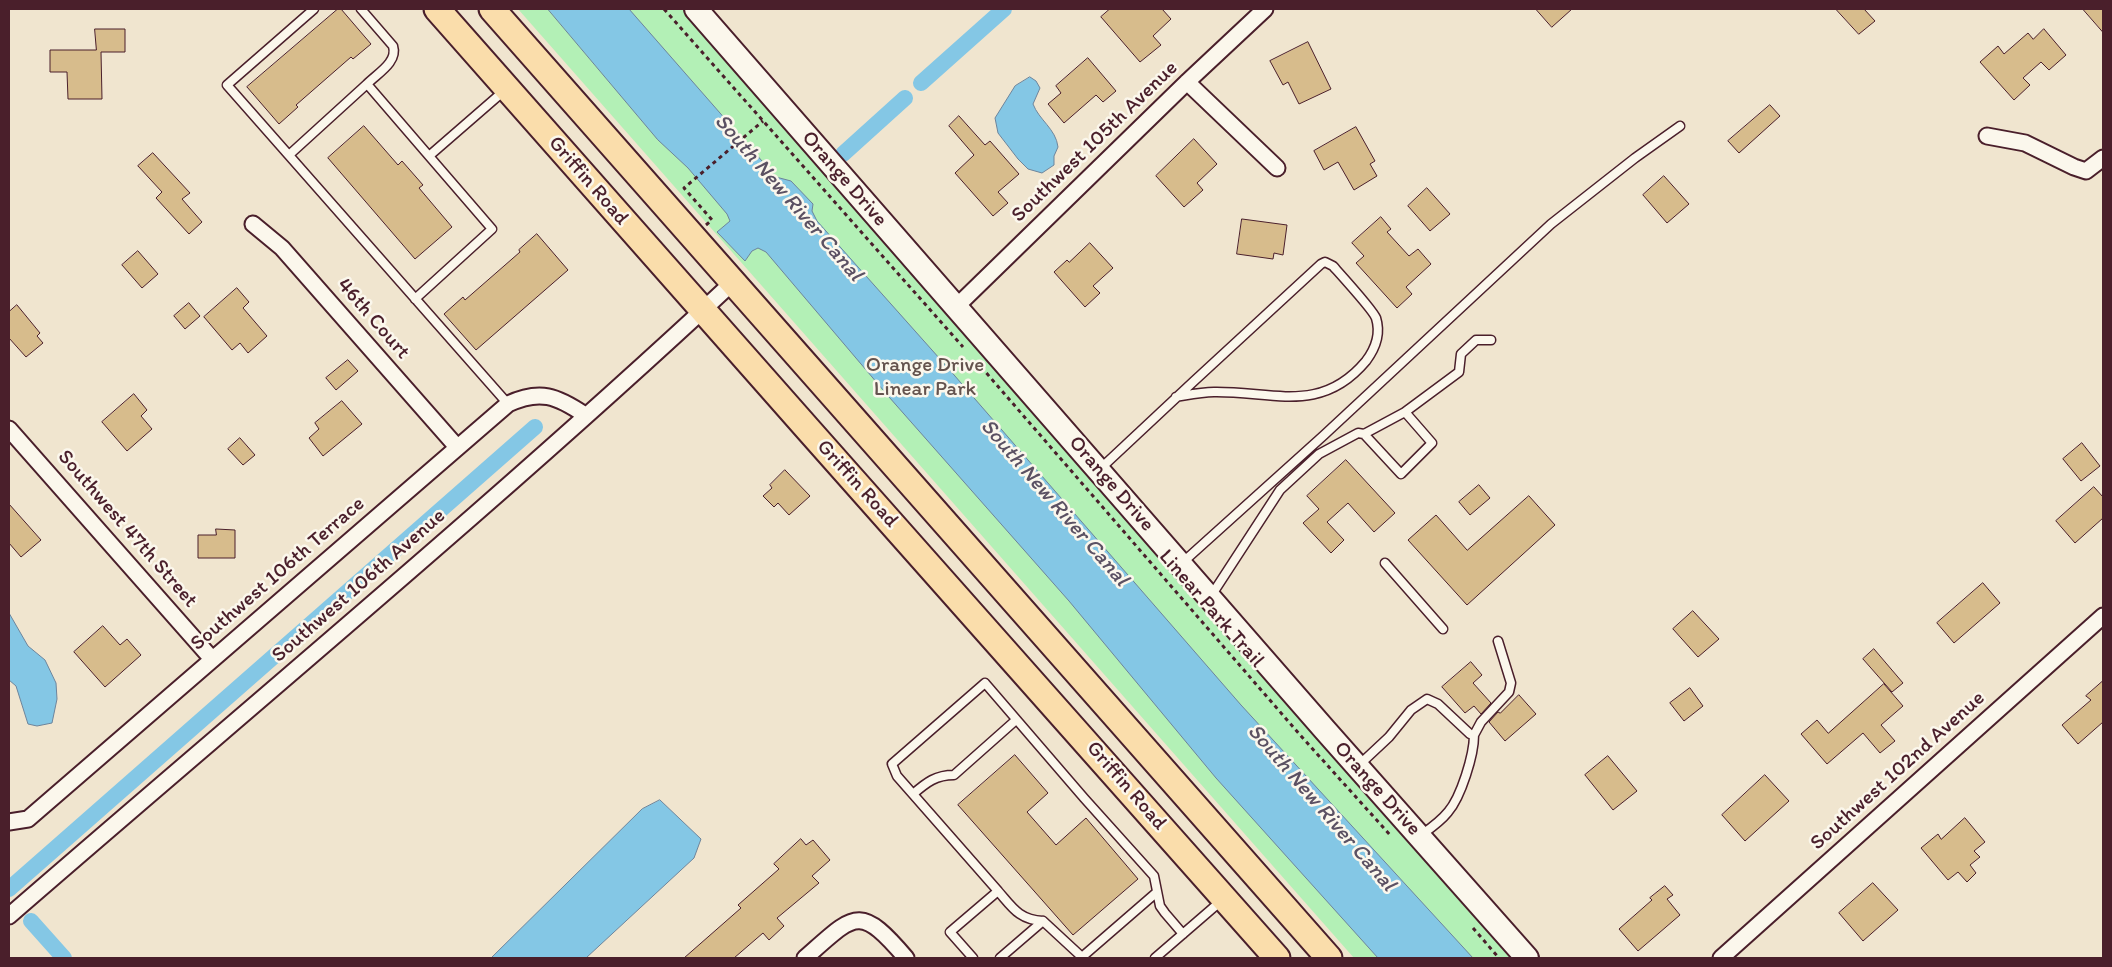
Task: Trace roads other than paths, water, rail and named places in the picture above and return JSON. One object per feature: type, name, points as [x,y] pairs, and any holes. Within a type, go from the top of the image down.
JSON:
[{"type":"main road","name":"Griffin Road","points":[[437,9],[702,311],[994,636],[1277,958]]},
{"type":"main road","name":"Griffin Road","points":[[492,9],[1330,958]]},
{"type":"street","name":"Orange Drive","points":[[696,9],[1527,958]]},
{"type":"street","name":"Southwest 105th Avenue","points":[[956,307],[1187,82],[1265,9]]},
{"type":"street","points":[[1187,82],[1277,168]]},
{"type":"street","points":[[1987,136],[2025,143],[2086,171],[2103,158]]},
{"type":"street","name":"46th Court","points":[[253,224],[282,248],[458,447]]},
{"type":"street","name":"Southwest 106th Avenue","points":[[9,916],[296,670],[732,283]]},
{"type":"street","name":"Southwest 106th Terrace","points":[[9,822],[28,819],[508,404],[534,395],[549,396],[567,403],[585,415]]},
{"type":"street","name":"Southwest 47th Street","points":[[9,429],[212,659]]},
{"type":"street","name":"Southwest 102nd Avenue","points":[[1721,958],[2103,616]]},
{"type":"street","points":[[805,958],[845,924],[860,914],[878,928],[906,958]]},
{"type":"lane","points":[[314,9],[228,86],[508,404]]},
{"type":"lane","points":[[289,155],[393,60],[395,52],[393,46],[361,9]]},
{"type":"lane","points":[[367,84],[492,229],[415,299]]},
{"type":"lane","points":[[429,156],[506,88]]},
{"type":"lane","points":[[1181,564],[1324,436],[1551,224],[1635,158],[1680,126]]},
{"type":"lane","points":[[1099,470],[1176,397],[1321,264],[1325,262],[1333,266],[1376,317],[1376,344],[1373,352],[1361,366],[1344,380],[1320,393],[1292,398],[1212,392],[1176,397]]},
{"type":"lane","points":[[1209,597],[1280,490],[1319,454],[1358,433],[1364,434],[1405,412],[1459,372],[1461,354],[1476,340],[1491,340]]},
{"type":"lane","points":[[1364,434],[1400,474],[1432,444],[1405,412]]},
{"type":"lane","points":[[1385,563],[1443,629]]},
{"type":"lane","points":[[1419,836],[1442,819],[1456,798],[1474,745],[1474,735],[1481,722],[1509,692],[1511,683],[1498,641]]},
{"type":"lane","points":[[1156,892],[1083,958],[1043,921],[1029,921],[1017,913],[897,776],[892,764],[985,683],[1154,876],[1156,892],[1165,914],[1183,934]]},
{"type":"lane","points":[[1357,766],[1389,737],[1411,710],[1428,699],[1438,704],[1470,734],[1474,735]]},
{"type":"lane","points":[[913,794],[930,780],[943,775],[954,775],[1016,720]]},
{"type":"lane","points":[[973,958],[950,932],[998,891]]},
{"type":"lane","points":[[1155,958],[1225,898]]},
{"type":"lane","points":[[1000,958],[1043,921]]},
{"type":"water","name":"South New River Canal","points":[[548,9],[629,9],[776,177],[791,181],[813,204],[812,211],[817,221],[948,368],[1241,705],[1473,958],[1378,958],[1216,778],[1069,601],[889,397],[766,252],[758,248],[752,251],[745,261],[717,232],[730,221],[727,214],[688,168],[658,140]]},
{"type":"water","points":[[1030,77],[1036,81],[1040,88],[1033,104],[1054,135],[1058,147],[1054,156],[1054,165],[1042,173],[1028,169],[1018,159],[998,133],[995,118],[1015,86]]},
{"type":"water","points":[[9,613],[28,646],[45,660],[56,683],[57,699],[52,723],[37,726],[28,724],[16,686],[9,680]]},
{"type":"water","points":[[660,800],[701,839],[694,858],[586,958],[491,958],[642,809]]},
{"type":"waterway","points":[[921,83],[1004,9]]},
{"type":"waterway","points":[[843,154],[905,98]]},
{"type":"waterway","points":[[9,889],[535,427]]},
{"type":"waterway","points":[[31,921],[64,958]]},
{"type":"park label","name":"Orange Drive Linear Park","points":[[925,378]]}]
